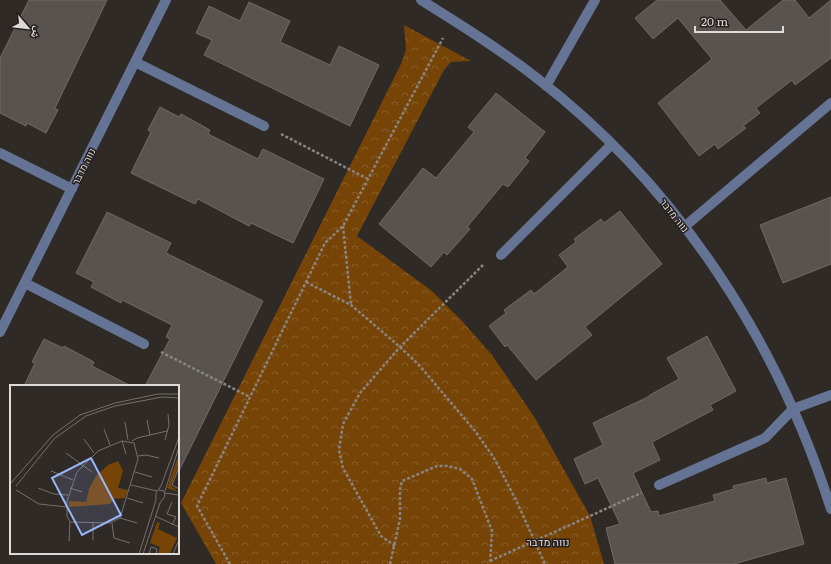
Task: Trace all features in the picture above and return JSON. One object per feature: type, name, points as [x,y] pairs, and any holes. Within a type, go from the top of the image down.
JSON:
[{"type":"street","name":"נווה מדבר","points":[[0,332],[166,0]]},
{"type":"street","name":"נווה מדבר","points":[[421,0],[476,34],[546,86],[611,144],[653,188],[703,251],[748,318],[786,392],[820,473],[831,509]]},
{"type":"street","points":[[546,86],[595,0]]},
{"type":"street","points":[[135,62],[264,126]]},
{"type":"street","points":[[684,227],[831,103]]},
{"type":"street","points":[[501,255],[611,144]]},
{"type":"street","points":[[0,153],[72,189]]},
{"type":"street","points":[[25,283],[144,344]]},
{"type":"street","points":[[659,485],[765,438],[793,409],[831,395]]},
{"type":"path","points":[[230,564],[197,506],[325,243],[343,226],[453,20]]},
{"type":"path","points":[[264,126],[368,179]]},
{"type":"path","points":[[343,226],[351,305]]},
{"type":"path","points":[[395,546],[381,536],[357,497],[343,468],[339,450],[343,424],[360,393],[400,347],[480,266],[501,255]]},
{"type":"path","points":[[306,282],[351,305],[400,347],[419,365],[475,431],[494,458],[516,500],[545,564]]},
{"type":"path","points":[[144,344],[250,397]]},
{"type":"path","points":[[390,564],[400,519],[400,490],[402,481],[437,466],[447,466],[460,469],[472,479],[478,491],[492,531],[490,562],[659,485]]},
{"type":"green space","points":[[404,25],[471,61],[451,62],[444,70],[357,236],[432,291],[463,322],[492,355],[535,418],[590,516],[604,564],[216,564],[181,503],[401,64],[406,50]]},
{"type":"building","points":[[29,0],[107,0],[55,108],[58,110],[46,133],[27,123],[26,126],[0,113],[0,58]]},
{"type":"building","points":[[657,0],[720,0],[746,30],[783,0],[795,0],[809,18],[831,0],[831,58],[795,85],[792,80],[756,108],[760,113],[743,126],[746,128],[718,149],[715,144],[699,156],[658,103],[712,59],[678,18],[653,39],[635,18]]},
{"type":"building","points":[[249,2],[290,21],[280,42],[330,65],[339,46],[379,65],[350,126],[204,55],[212,40],[196,33],[209,6],[240,21]]},
{"type":"building","points":[[496,93],[545,132],[525,158],[529,161],[508,187],[503,184],[467,227],[470,229],[447,255],[444,252],[431,267],[379,224],[423,168],[436,178],[474,132],[468,127]]},
{"type":"building","points":[[160,107],[179,117],[181,114],[210,130],[208,134],[258,159],[263,149],[324,179],[293,243],[251,223],[249,226],[198,199],[195,204],[131,173],[151,132],[148,130]]},
{"type":"building","points":[[831,197],[831,264],[783,283],[760,225]]},
{"type":"building","points":[[620,211],[662,264],[585,327],[592,335],[536,380],[507,345],[505,347],[489,326],[506,313],[504,310],[531,290],[534,294],[568,267],[559,255],[576,242],[574,239],[601,219],[604,223]]},
{"type":"building","points":[[107,212],[171,243],[166,253],[263,301],[179,471],[179,385],[146,385],[170,339],[166,337],[172,325],[122,300],[121,303],[91,287],[94,282],[76,273]]},
{"type":"building","points":[[707,336],[736,391],[710,405],[713,410],[652,442],[660,460],[633,473],[651,512],[658,511],[659,516],[715,501],[713,495],[734,489],[733,486],[766,478],[767,483],[786,478],[804,544],[734,564],[615,564],[606,528],[620,524],[598,478],[585,484],[574,459],[603,445],[593,423],[650,396],[679,379],[667,358]]},
{"type":"building","points":[[44,339],[63,348],[64,346],[94,362],[92,366],[129,385],[24,385],[35,363],[32,362]]},
{"type":"district","name":"נווה מדבר","points":[[548,541]]}]
